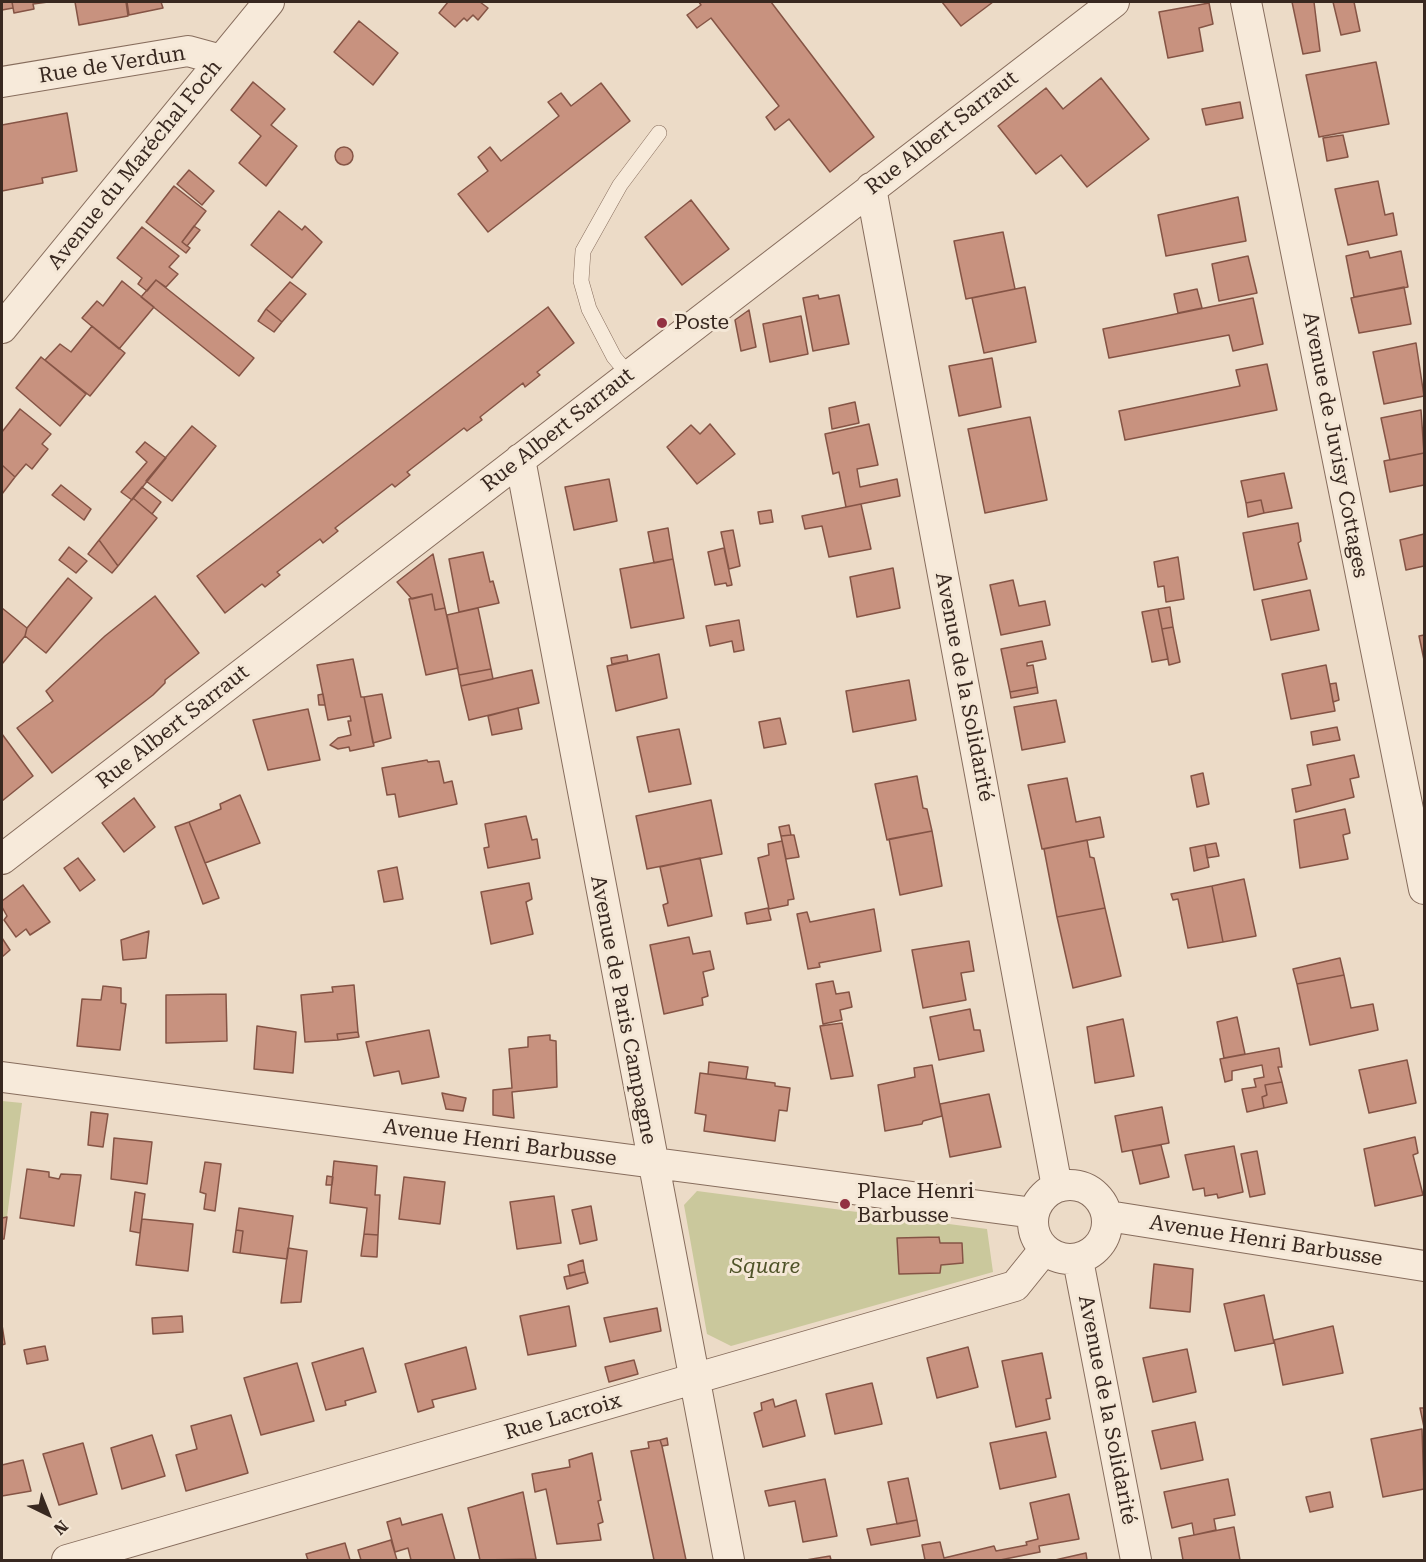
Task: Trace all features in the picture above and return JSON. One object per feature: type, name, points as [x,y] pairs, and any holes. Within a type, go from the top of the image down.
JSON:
[{"type":"street","name":"Avenue du Maréchal Foch","points":[[2,328],[269,2]]},
{"type":"street","name":"Rue Albert Sarraut","points":[[2,859],[1114,2]]},
{"type":"street","name":"Avenue de Juvisy Cottages","points":[[1246,2],[1425,889]]},
{"type":"street","name":"Rue de Verdun","points":[[2,82],[188,51],[221,60]]},
{"type":"street","name":"Avenue de la Solidarité","points":[[871,188],[1057,1186]]},
{"type":"street","name":"Avenue de Paris Campagne","points":[[520,459],[729,1560]]},
{"type":"street","name":"Avenue Henri Barbusse","points":[[2,1077],[1034,1213]]},
{"type":"street","points":[[1073,1184],[1089,1190],[1101,1201],[1108,1216],[1106,1235],[1095,1251],[1078,1260],[1060,1259],[1044,1250],[1034,1233],[1034,1213],[1042,1197],[1057,1186],[1073,1184]]},
{"type":"street","name":"Avenue Henri Barbusse","points":[[1108,1216],[1425,1266]]},
{"type":"street","name":"Rue Lacroix","points":[[67,1560],[1016,1286],[1044,1250]]},
{"type":"street","name":"Avenue de la Solidarité","points":[[1078,1260],[1136,1560]]},
{"type":"lane","points":[[629,375],[614,357],[589,309],[581,281],[583,251],[620,185],[659,133]]},
{"type":"green space","points":[[2,1101],[22,1103],[7,1217],[2,1218]]},
{"type":"green space","name":"Square","points":[[697,1191],[987,1229],[993,1272],[731,1346],[707,1334],[684,1205]]},
{"type":"building","points":[[2,2],[12,2],[13,8],[2,10]]},
{"type":"building","points":[[12,2],[48,2],[33,4],[34,9],[14,13]]},
{"type":"building","points":[[75,2],[126,2],[128,16],[79,25]]},
{"type":"building","points":[[127,2],[161,2],[163,8],[129,15]]},
{"type":"building","points":[[448,2],[480,2],[488,8],[478,20],[473,15],[467,21],[464,18],[455,27],[439,13]]},
{"type":"building","points":[[699,2],[771,2],[874,137],[830,172],[789,119],[775,130],[766,117],[779,106],[711,18],[697,28],[687,15],[701,5]]},
{"type":"building","points":[[942,2],[993,2],[961,26]]},
{"type":"building","points":[[1292,2],[1314,2],[1320,51],[1303,54]]},
{"type":"building","points":[[1333,2],[1354,2],[1360,31],[1341,35]]},
{"type":"building","points":[[1209,3],[1213,24],[1199,28],[1203,51],[1168,58],[1159,12]]},
{"type":"building","points":[[359,21],[398,53],[373,85],[334,52]]},
{"type":"building","points":[[1376,62],[1389,124],[1319,137],[1306,75]]},
{"type":"building","points":[[1101,78],[1149,139],[1087,187],[1061,155],[1036,174],[998,126],[1046,88],[1063,109]]},
{"type":"building","points":[[253,82],[285,109],[271,125],[297,146],[266,186],[239,163],[261,136],[231,110]]},
{"type":"building","points":[[601,83],[630,121],[488,232],[458,194],[488,171],[478,157],[490,147],[501,161],[559,116],[548,102],[561,93],[571,106]]},
{"type":"building","points":[[1240,102],[1243,118],[1206,125],[1202,109]]},
{"type":"building","points":[[67,113],[77,171],[42,178],[43,183],[2,191],[2,125]]},
{"type":"building","points":[[1343,135],[1348,157],[1327,161],[1323,138]]},
{"type":"building","points":[[344,147],[350,150],[353,156],[350,162],[344,165],[338,162],[335,156],[338,150]]},
{"type":"building","points":[[189,170],[214,191],[202,205],[177,184]]},
{"type":"building","points":[[1378,181],[1385,215],[1393,213],[1397,235],[1348,245],[1335,189]]},
{"type":"building","points":[[174,186],[206,211],[182,242],[190,248],[186,253],[146,222]]},
{"type":"building","points":[[1238,197],[1246,241],[1166,256],[1158,215]]},
{"type":"building","points":[[691,200],[729,249],[682,285],[645,237]]},
{"type":"building","points":[[279,211],[302,230],[305,226],[322,242],[292,278],[251,245]]},
{"type":"building","points":[[194,226],[200,230],[187,246],[182,242]]},
{"type":"building","points":[[142,227],[179,256],[169,267],[178,274],[166,287],[156,280],[147,291],[138,284],[142,278],[117,258]]},
{"type":"building","points":[[1003,232],[1015,289],[966,299],[954,241]]},
{"type":"building","points":[[1368,251],[1370,258],[1401,251],[1408,287],[1354,297],[1346,256]]},
{"type":"building","points":[[1248,256],[1257,293],[1219,301],[1212,264]]},
{"type":"building","points":[[156,280],[254,358],[239,376],[141,297]]},
{"type":"building","points":[[122,281],[154,307],[119,349],[82,318],[97,301],[103,306]]},
{"type":"building","points":[[290,282],[306,294],[282,322],[266,309]]},
{"type":"building","points":[[1025,287],[1036,342],[984,353],[972,298]]},
{"type":"building","points":[[1404,287],[1411,324],[1359,333],[1351,298]]},
{"type":"building","points":[[1197,289],[1202,308],[1178,313],[1174,294]]},
{"type":"building","points":[[818,295],[819,299],[839,295],[849,344],[813,351],[803,298]]},
{"type":"building","points":[[1253,298],[1263,344],[1233,351],[1229,335],[1109,358],[1103,329]]},
{"type":"building","points":[[548,307],[574,343],[537,372],[540,375],[525,387],[523,383],[480,417],[482,420],[467,431],[464,428],[407,472],[410,475],[395,487],[392,484],[335,528],[338,531],[323,543],[320,539],[277,572],[280,575],[265,587],[262,584],[225,613],[197,576]]},
{"type":"building","points":[[266,309],[282,322],[274,332],[258,321]]},
{"type":"building","points":[[749,310],[756,347],[741,351],[735,320]]},
{"type":"building","points":[[801,316],[808,354],[770,362],[763,324]]},
{"type":"building","points":[[92,326],[125,353],[90,396],[45,360],[60,344],[71,352]]},
{"type":"building","points":[[1416,343],[1424,396],[1384,404],[1373,352]]},
{"type":"building","points":[[41,357],[86,394],[60,426],[16,388]]},
{"type":"building","points":[[992,358],[1001,407],[959,416],[949,366]]},
{"type":"building","points":[[1267,364],[1277,410],[1125,440],[1119,411],[1240,386],[1236,370]]},
{"type":"building","points":[[855,402],[859,423],[832,429],[829,408]]},
{"type":"building","points":[[20,409],[51,434],[42,444],[48,449],[32,469],[26,464],[15,477],[2,465],[2,432]]},
{"type":"building","points":[[1421,410],[1424,453],[1390,460],[1381,418]]},
{"type":"building","points":[[1030,417],[1047,500],[985,513],[968,429]]},
{"type":"building","points":[[710,424],[735,454],[697,484],[667,447],[691,425],[700,434]]},
{"type":"building","points":[[869,424],[878,465],[857,469],[860,487],[897,479],[900,496],[846,507],[839,472],[833,474],[825,434]]},
{"type":"building","points":[[192,426],[216,446],[172,501],[146,481]]},
{"type":"building","points":[[145,442],[166,458],[132,500],[121,492],[147,462],[136,452]]},
{"type":"building","points":[[1424,453],[1424,485],[1390,492],[1384,461]]},
{"type":"building","points":[[2,465],[15,477],[2,494]]},
{"type":"building","points":[[1284,473],[1292,508],[1264,513],[1261,500],[1246,503],[1241,481]]},
{"type":"building","points":[[609,479],[617,521],[574,530],[565,487]]},
{"type":"building","points":[[61,485],[91,509],[84,520],[52,495]]},
{"type":"building","points":[[142,487],[161,502],[152,514],[133,498]]},
{"type":"building","points":[[133,498],[157,518],[118,566],[99,540]]},
{"type":"building","points":[[1261,500],[1264,513],[1248,517],[1246,503]]},
{"type":"building","points":[[861,504],[871,549],[829,557],[822,526],[805,529],[802,516]]},
{"type":"building","points":[[771,510],[773,522],[760,524],[758,512]]},
{"type":"building","points":[[1298,523],[1301,541],[1298,543],[1307,579],[1254,590],[1243,533]]},
{"type":"building","points":[[668,528],[673,559],[654,563],[648,532]]},
{"type":"building","points":[[733,530],[740,566],[729,569],[721,532]]},
{"type":"building","points":[[1424,534],[1424,566],[1406,570],[1400,540]]},
{"type":"building","points":[[99,540],[118,566],[112,573],[88,554]]},
{"type":"building","points":[[69,547],[87,561],[76,573],[59,560]]},
{"type":"building","points":[[724,548],[732,585],[727,586],[726,583],[715,585],[708,552]]},
{"type":"building","points":[[483,552],[490,582],[493,581],[499,603],[459,612],[449,559]]},
{"type":"building","points":[[433,554],[445,608],[435,610],[432,594],[412,599],[397,582]]},
{"type":"building","points":[[1178,557],[1184,599],[1166,602],[1164,586],[1158,587],[1154,562]]},
{"type":"building","points":[[673,559],[684,618],[631,628],[620,569]]},
{"type":"building","points":[[893,568],[900,608],[857,617],[850,577]]},
{"type":"building","points":[[68,578],[92,598],[46,653],[25,636],[27,628]]},
{"type":"building","points":[[1013,580],[1019,606],[1045,601],[1050,625],[1001,635],[990,585]]},
{"type":"building","points":[[1310,590],[1319,630],[1271,640],[1262,600]]},
{"type":"building","points":[[432,594],[435,610],[445,608],[458,668],[426,675],[409,599]]},
{"type":"building","points":[[155,596],[199,653],[165,680],[165,683],[153,695],[52,773],[17,728],[53,701],[46,691],[105,636]]},
{"type":"building","points":[[1170,607],[1173,627],[1162,629],[1158,609]]},
{"type":"building","points":[[2,608],[27,628],[25,636],[2,664]]},
{"type":"building","points":[[478,608],[491,669],[459,675],[447,615]]},
{"type":"building","points":[[1158,609],[1168,659],[1152,662],[1142,612]]},
{"type":"building","points":[[739,620],[744,650],[734,652],[732,641],[710,646],[706,626]]},
{"type":"building","points":[[1173,627],[1180,662],[1169,665],[1162,629]]},
{"type":"building","points":[[1424,635],[1424,660],[1419,636]]},
{"type":"building","points":[[1042,641],[1046,659],[1027,663],[1027,666],[1033,665],[1037,687],[1010,692],[1001,649]]},
{"type":"building","points":[[659,654],[667,698],[616,711],[607,666]]},
{"type":"building","points":[[627,655],[628,661],[612,664],[611,658]]},
{"type":"building","points":[[353,659],[374,746],[350,751],[349,747],[338,749],[330,745],[338,738],[351,735],[348,721],[351,721],[350,716],[328,720],[317,665]]},
{"type":"building","points":[[1326,665],[1335,711],[1291,719],[1282,674]]},
{"type":"building","points":[[491,669],[493,679],[461,686],[459,675]]},
{"type":"building","points":[[532,670],[539,703],[469,720],[461,686]]},
{"type":"building","points":[[909,680],[916,720],[853,732],[846,691]]},
{"type":"building","points":[[1336,683],[1339,700],[1333,702],[1330,684]]},
{"type":"building","points":[[1037,687],[1038,693],[1011,698],[1010,692]]},
{"type":"building","points":[[323,694],[325,705],[319,705],[318,695]]},
{"type":"building","points":[[382,694],[391,738],[373,743],[364,697]]},
{"type":"building","points":[[1056,700],[1065,742],[1022,750],[1014,707]]},
{"type":"building","points":[[518,708],[522,729],[492,735],[488,716]]},
{"type":"building","points":[[308,709],[320,760],[268,770],[253,720]]},
{"type":"building","points":[[780,718],[786,744],[764,748],[759,722]]},
{"type":"building","points":[[1337,727],[1340,740],[1313,745],[1311,732]]},
{"type":"building","points":[[679,729],[691,784],[649,792],[637,737]]},
{"type":"building","points":[[2,734],[33,776],[2,801]]},
{"type":"building","points":[[1354,755],[1359,777],[1350,779],[1354,797],[1296,812],[1292,789],[1311,785],[1307,765]]},
{"type":"building","points":[[427,760],[428,762],[439,761],[444,783],[452,781],[457,804],[399,817],[395,794],[387,795],[382,768]]},
{"type":"building","points":[[1203,773],[1209,804],[1197,807],[1191,776]]},
{"type":"building","points":[[917,776],[923,808],[927,809],[932,831],[887,840],[875,784]]},
{"type":"building","points":[[1067,778],[1076,822],[1100,817],[1104,837],[1042,849],[1028,785]]},
{"type":"building","points":[[240,795],[260,843],[205,863],[189,822],[221,809],[220,804]]},
{"type":"building","points":[[134,798],[155,827],[124,852],[102,823]]},
{"type":"building","points":[[711,800],[722,854],[647,869],[636,816]]},
{"type":"building","points":[[1345,809],[1350,833],[1343,835],[1348,859],[1300,868],[1294,820]]},
{"type":"building","points":[[526,816],[532,840],[537,839],[540,858],[488,868],[484,848],[489,847],[485,824]]},
{"type":"building","points":[[189,822],[219,898],[203,904],[175,827]]},
{"type":"building","points":[[789,825],[791,835],[781,836],[779,827]]},
{"type":"building","points":[[932,831],[942,886],[900,895],[889,839]]},
{"type":"building","points":[[794,835],[799,857],[786,859],[781,836]]},
{"type":"building","points":[[1087,840],[1090,857],[1094,858],[1105,908],[1057,917],[1044,849]]},
{"type":"building","points":[[782,841],[794,899],[788,900],[788,905],[769,909],[758,858],[769,855],[768,844]]},
{"type":"building","points":[[1216,843],[1219,856],[1207,858],[1205,845]]},
{"type":"building","points":[[1205,845],[1209,867],[1194,871],[1190,848]]},
{"type":"building","points":[[78,858],[95,880],[80,891],[64,868]]},
{"type":"building","points":[[700,858],[712,916],[668,926],[663,905],[668,903],[660,867]]},
{"type":"building","points":[[397,867],[403,899],[384,902],[378,871]]},
{"type":"building","points":[[1244,879],[1256,936],[1223,942],[1212,886]]},
{"type":"building","points":[[529,883],[532,899],[526,902],[533,934],[491,944],[481,892]]},
{"type":"building","points":[[23,885],[50,922],[30,935],[26,929],[16,937],[4,920],[7,916],[2,907],[2,901]]},
{"type":"building","points":[[1212,886],[1223,942],[1188,948],[1178,899],[1173,900],[1171,894]]},
{"type":"building","points":[[768,908],[771,920],[747,924],[745,913]]},
{"type":"building","points":[[1105,908],[1121,976],[1073,988],[1057,917]]},
{"type":"building","points":[[874,909],[881,951],[819,963],[820,967],[808,969],[797,914],[807,912],[810,922]]},
{"type":"building","points":[[149,931],[146,958],[123,960],[121,940]]},
{"type":"building","points":[[689,937],[693,954],[710,951],[714,969],[703,972],[708,996],[702,998],[703,1005],[664,1014],[650,945]]},
{"type":"building","points":[[2,938],[10,950],[2,957]]},
{"type":"building","points":[[969,941],[974,971],[961,973],[966,1000],[923,1008],[912,950]]},
{"type":"building","points":[[1340,958],[1344,975],[1297,984],[1293,969]]},
{"type":"building","points":[[1344,975],[1351,1008],[1373,1004],[1378,1030],[1310,1045],[1297,984]]},
{"type":"building","points":[[833,981],[836,994],[849,992],[852,1007],[840,1010],[842,1020],[823,1024],[816,984]]},
{"type":"building","points":[[354,985],[358,1032],[337,1034],[338,1040],[305,1042],[301,995],[333,992],[332,987]]},
{"type":"building","points":[[103,986],[121,988],[121,1003],[126,1004],[120,1050],[77,1046],[82,999],[101,1000]]},
{"type":"building","points":[[226,994],[227,1041],[166,1043],[166,995]]},
{"type":"building","points":[[970,1009],[974,1030],[980,1030],[984,1051],[939,1060],[930,1017]]},
{"type":"building","points":[[1237,1017],[1245,1054],[1224,1058],[1217,1022]]},
{"type":"building","points":[[1123,1019],[1134,1076],[1095,1083],[1087,1027]]},
{"type":"building","points":[[842,1023],[853,1076],[831,1079],[820,1026]]},
{"type":"building","points":[[257,1026],[296,1032],[293,1073],[254,1069]]},
{"type":"building","points":[[429,1030],[439,1077],[402,1084],[399,1071],[374,1076],[366,1042]]},
{"type":"building","points":[[358,1032],[359,1037],[338,1040],[337,1034]]},
{"type":"building","points":[[550,1035],[550,1040],[556,1041],[557,1087],[512,1092],[514,1118],[493,1115],[493,1090],[512,1088],[509,1049],[528,1047],[528,1037]]},
{"type":"building","points":[[1279,1048],[1282,1067],[1278,1067],[1282,1082],[1265,1085],[1267,1095],[1262,1097],[1264,1108],[1247,1112],[1242,1089],[1256,1087],[1254,1079],[1264,1077],[1262,1065],[1232,1071],[1232,1080],[1225,1082],[1220,1059]]},
{"type":"building","points":[[1407,1060],[1416,1103],[1369,1113],[1359,1070]]},
{"type":"building","points":[[709,1062],[748,1067],[746,1079],[708,1074]]},
{"type":"building","points":[[932,1065],[942,1116],[923,1121],[922,1124],[885,1131],[878,1085],[915,1077],[914,1068]]},
{"type":"building","points":[[700,1073],[775,1083],[775,1086],[790,1088],[787,1111],[779,1110],[775,1141],[704,1131],[706,1115],[695,1113]]},
{"type":"building","points":[[1282,1082],[1287,1103],[1264,1108],[1262,1097],[1267,1095],[1265,1085]]},
{"type":"building","points":[[442,1093],[466,1098],[463,1111],[446,1109]]},
{"type":"building","points":[[989,1094],[1001,1147],[950,1157],[940,1104]]},
{"type":"building","points":[[1162,1107],[1169,1143],[1122,1152],[1115,1116]]},
{"type":"building","points":[[91,1112],[108,1114],[103,1147],[88,1145]]},
{"type":"building","points":[[1415,1137],[1418,1153],[1413,1155],[1423,1195],[1375,1206],[1364,1149]]},
{"type":"building","points":[[114,1138],[152,1142],[147,1184],[111,1179]]},
{"type":"building","points":[[1161,1145],[1169,1177],[1140,1184],[1132,1150]]},
{"type":"building","points":[[1234,1146],[1243,1192],[1218,1198],[1217,1194],[1205,1196],[1204,1188],[1193,1190],[1185,1155]]},
{"type":"building","points":[[1257,1151],[1265,1194],[1250,1197],[1241,1154]]},
{"type":"building","points":[[334,1161],[377,1166],[375,1195],[380,1195],[378,1235],[364,1234],[367,1208],[330,1203]]},
{"type":"building","points":[[205,1162],[221,1164],[215,1211],[204,1209],[206,1194],[200,1192]]},
{"type":"building","points":[[27,1169],[49,1172],[49,1177],[59,1179],[61,1174],[81,1175],[74,1226],[20,1218]]},
{"type":"building","points":[[327,1176],[333,1177],[332,1185],[326,1185]]},
{"type":"building","points":[[404,1177],[445,1182],[440,1224],[399,1219]]},
{"type":"building","points":[[135,1192],[145,1194],[140,1233],[130,1231]]},
{"type":"building","points":[[554,1196],[561,1243],[517,1249],[510,1202]]},
{"type":"building","points":[[591,1206],[597,1240],[580,1244],[572,1210]]},
{"type":"building","points":[[239,1208],[293,1216],[287,1259],[240,1253],[243,1231],[236,1230]]},
{"type":"building","points":[[7,1217],[4,1239],[2,1239],[2,1218]]},
{"type":"building","points":[[142,1219],[193,1224],[188,1271],[136,1265]]},
{"type":"building","points":[[236,1230],[243,1231],[240,1253],[233,1252]]},
{"type":"building","points":[[364,1234],[378,1235],[377,1257],[361,1256]]},
{"type":"building","points":[[939,1237],[940,1243],[962,1243],[963,1263],[941,1265],[940,1273],[899,1274],[897,1238]]},
{"type":"building","points":[[288,1248],[307,1251],[301,1302],[281,1303]]},
{"type":"building","points":[[583,1260],[585,1272],[570,1276],[568,1265]]},
{"type":"building","points":[[1154,1264],[1193,1269],[1190,1312],[1150,1308]]},
{"type":"building","points":[[585,1272],[588,1283],[567,1289],[564,1277]]},
{"type":"building","points":[[1264,1295],[1274,1343],[1235,1351],[1224,1304]]},
{"type":"building","points":[[569,1306],[576,1346],[528,1355],[520,1316]]},
{"type":"building","points":[[657,1308],[661,1331],[610,1342],[604,1318]]},
{"type":"building","points":[[182,1316],[183,1332],[153,1334],[152,1318]]},
{"type":"building","points":[[2,1325],[5,1344],[2,1345]]},
{"type":"building","points":[[1333,1326],[1343,1373],[1283,1385],[1274,1340]]},
{"type":"building","points":[[45,1346],[48,1360],[27,1364],[24,1350]]},
{"type":"building","points":[[466,1347],[476,1389],[432,1400],[434,1407],[418,1412],[405,1364]]},
{"type":"building","points":[[968,1347],[978,1387],[937,1398],[927,1358]]},
{"type":"building","points":[[363,1348],[376,1392],[345,1401],[346,1405],[326,1410],[312,1363]]},
{"type":"building","points":[[1187,1349],[1196,1392],[1153,1402],[1143,1358]]},
{"type":"building","points":[[1042,1353],[1051,1398],[1046,1399],[1050,1419],[1016,1427],[1002,1361]]},
{"type":"building","points":[[634,1360],[638,1374],[609,1382],[605,1367]]},
{"type":"building","points":[[297,1363],[314,1421],[261,1435],[244,1378]]},
{"type":"building","points":[[872,1383],[882,1424],[835,1434],[826,1394]]},
{"type":"building","points":[[773,1399],[775,1407],[796,1400],[805,1436],[763,1447],[754,1413],[762,1410],[761,1403]]},
{"type":"building","points":[[1420,1408],[1424,1408],[1424,1427]]},
{"type":"building","points":[[231,1415],[248,1473],[186,1491],[176,1455],[197,1449],[191,1426]]},
{"type":"building","points":[[1195,1422],[1203,1460],[1161,1469],[1152,1431]]},
{"type":"building","points":[[1422,1429],[1424,1489],[1383,1497],[1371,1439]]},
{"type":"building","points":[[1046,1432],[1056,1477],[1000,1489],[990,1443]]},
{"type":"building","points":[[152,1435],[165,1476],[122,1489],[111,1448]]},
{"type":"building","points":[[667,1438],[668,1445],[662,1446],[660,1440]]},
{"type":"building","points":[[660,1440],[686,1560],[654,1560],[631,1451],[649,1448],[648,1442]]},
{"type":"building","points":[[83,1443],[97,1494],[59,1505],[43,1454]]},
{"type":"building","points":[[592,1453],[601,1500],[598,1501],[603,1522],[598,1524],[601,1540],[557,1544],[546,1489],[535,1492],[532,1474],[570,1467],[569,1460]]},
{"type":"building","points":[[23,1460],[31,1491],[2,1496],[2,1465]]},
{"type":"building","points":[[908,1478],[917,1520],[897,1524],[888,1482]]},
{"type":"building","points":[[825,1479],[837,1536],[803,1542],[795,1501],[769,1506],[765,1491]]},
{"type":"building","points":[[1228,1479],[1235,1515],[1214,1519],[1216,1530],[1194,1535],[1192,1523],[1172,1528],[1164,1492]]},
{"type":"building","points":[[523,1492],[536,1559],[480,1560],[468,1508]]},
{"type":"building","points":[[1330,1492],[1333,1507],[1310,1512],[1306,1497]]},
{"type":"building","points":[[1069,1494],[1079,1539],[1039,1546],[1040,1552],[1000,1560],[925,1560],[922,1545],[940,1542],[944,1558],[994,1546],[996,1551],[1027,1545],[1026,1542],[1038,1539],[1030,1503]]},
{"type":"building","points":[[442,1514],[455,1560],[411,1560],[408,1548],[395,1552],[387,1522],[400,1518],[402,1525]]},
{"type":"building","points":[[917,1520],[920,1536],[871,1545],[867,1529]]},
{"type":"building","points":[[1234,1527],[1240,1560],[1183,1560],[1179,1538]]},
{"type":"building","points":[[391,1540],[397,1560],[361,1560],[358,1550]]},
{"type":"building","points":[[345,1543],[350,1560],[308,1560],[306,1554]]},
{"type":"building","points":[[1086,1553],[1087,1560],[1055,1560]]},
{"type":"building","points":[[830,1556],[831,1560],[806,1560]]},
{"type":"place","name":"Poste","points":[[662,323]]},
{"type":"place","name":"Place Henri Barbusse","points":[[845,1204]]}]
